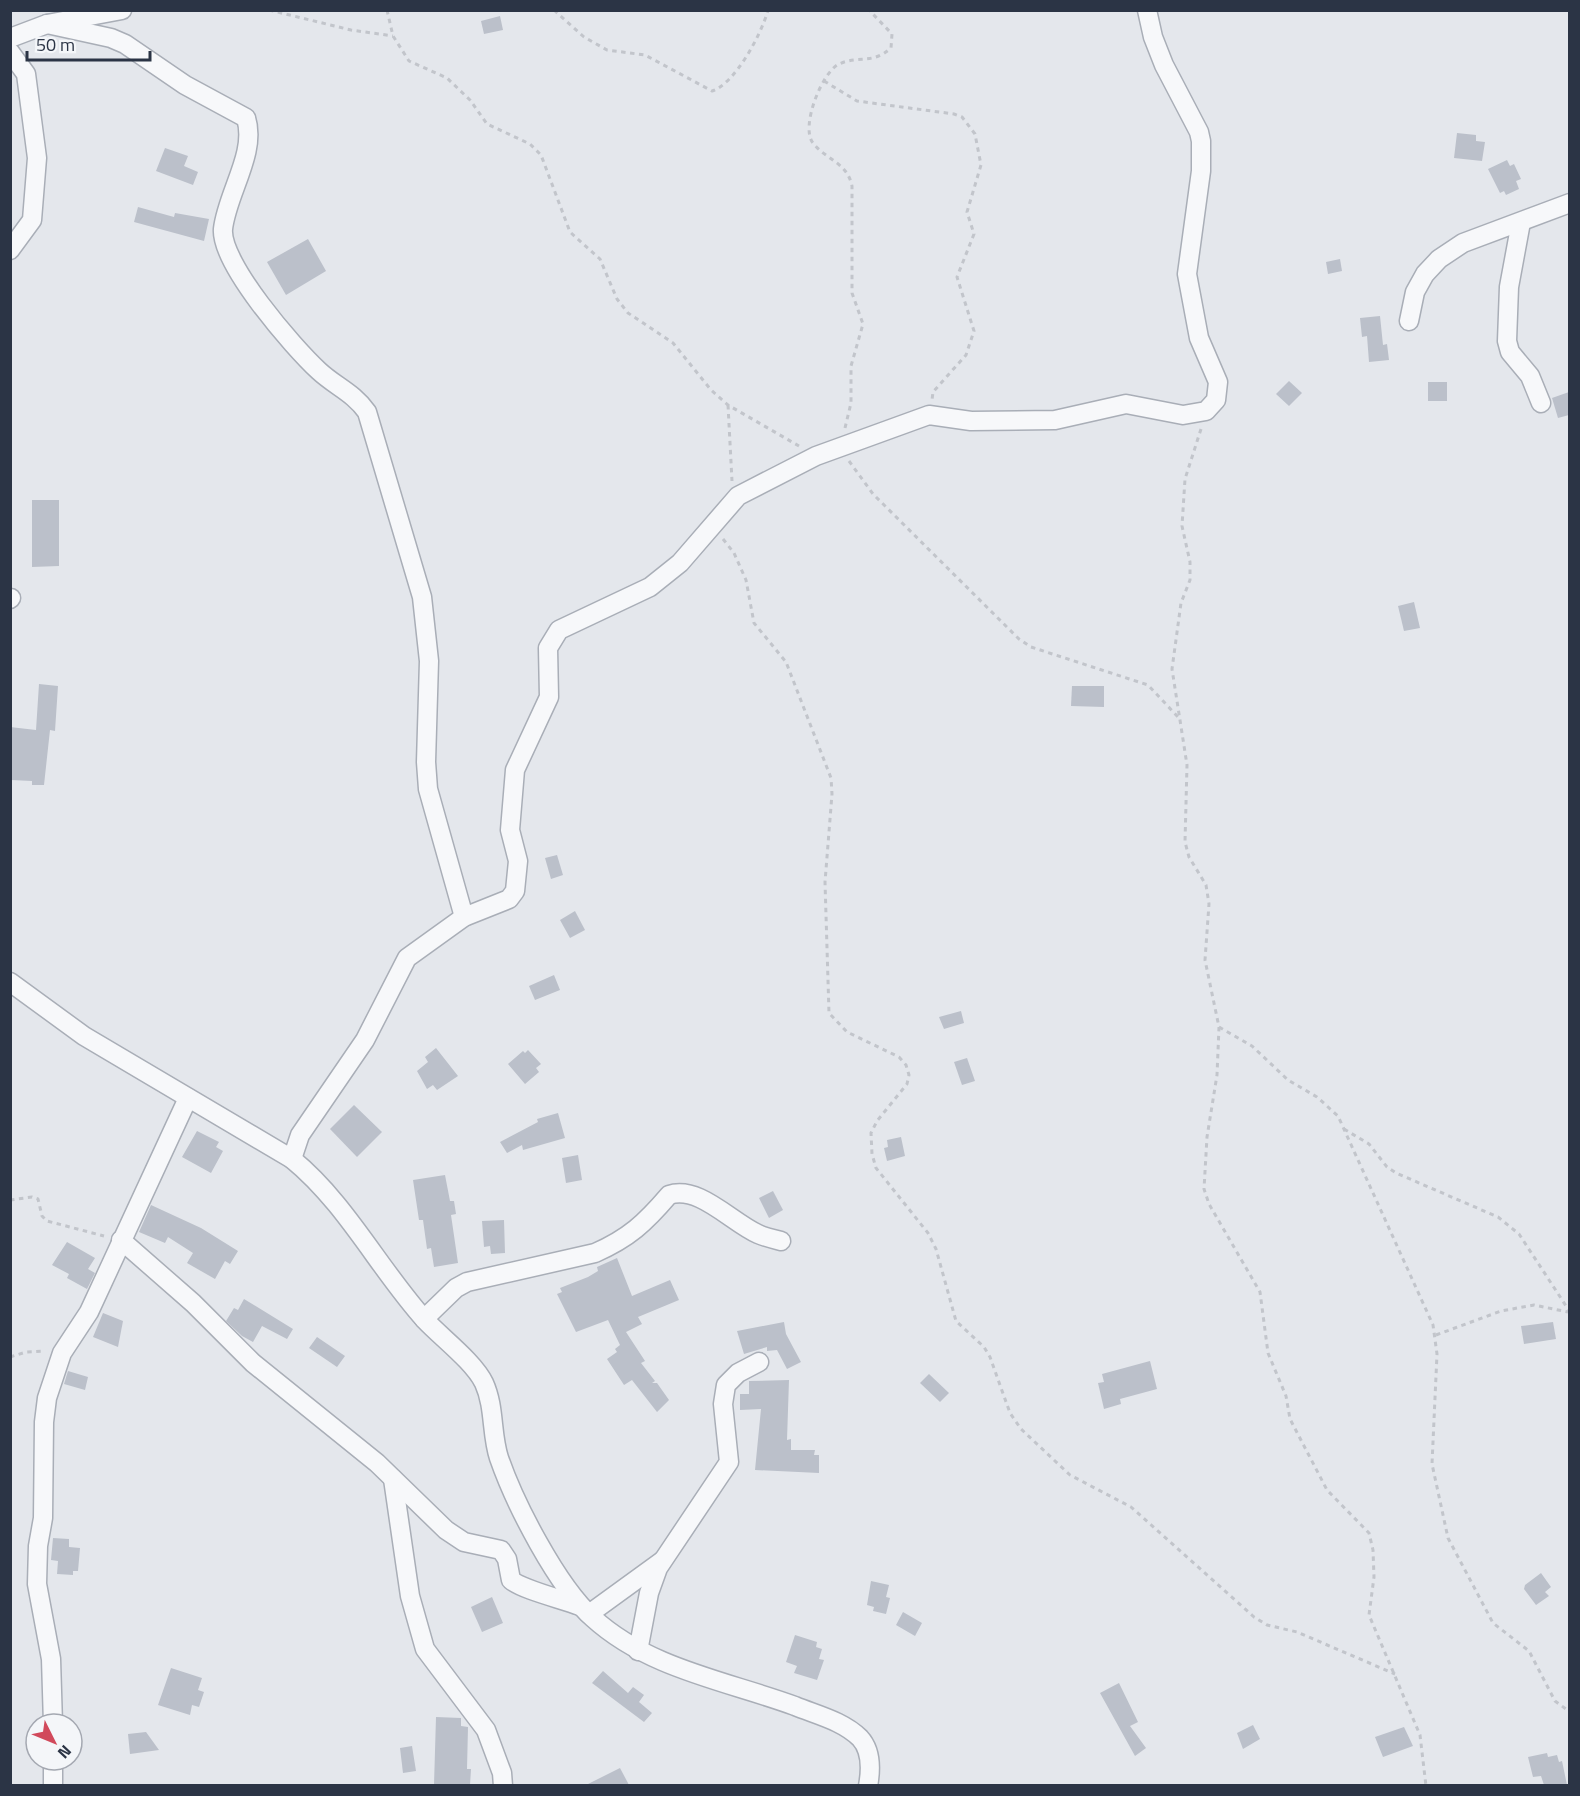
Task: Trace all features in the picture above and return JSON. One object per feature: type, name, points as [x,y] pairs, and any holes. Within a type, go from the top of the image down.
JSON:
[{"type":"street","points":[[10,38],[47,24],[122,10]]},
{"type":"street","points":[[292,1159],[300,1135],[365,1040],[400,967],[418,948],[464,917],[509,899],[515,891],[518,861],[510,830],[515,770],[549,697],[548,648],[552,638],[559,630],[650,586],[680,563],[733,499],[816,456],[929,415],[970,421],[1055,420],[1126,404],[1183,415],[1206,411],[1216,400],[1218,382],[1199,338],[1187,274],[1202,171],[1201,141],[1199,132],[1164,65],[1147,10]]},
{"type":"street","points":[[47,24],[111,38],[125,44],[185,85],[246,117],[249,128],[247,144],[223,228],[224,246],[270,318],[316,368],[357,398],[367,412],[422,597],[429,661],[428,789],[464,917]]},
{"type":"street","points":[[10,52],[23,66],[27,80],[37,158],[32,220],[10,250]]},
{"type":"street","points":[[1409,321],[1415,292],[1425,274],[1439,259],[1463,243],[1569,203]]},
{"type":"street","points":[[1521,222],[1509,287],[1507,341],[1510,352],[1530,376],[1541,403]]},
{"type":"street","points":[[10,981],[84,1036],[292,1159],[319,1185],[424,1319],[482,1378],[490,1398],[498,1456],[525,1520],[585,1610]]},
{"type":"street","points":[[53,1712],[51,1659],[37,1584],[37,1559],[43,1518],[44,1422],[55,1369],[62,1353],[89,1312],[188,1098]]},
{"type":"street","points":[[424,1319],[456,1288],[467,1282],[595,1253],[610,1246],[633,1234],[669,1195],[677,1192],[698,1198],[758,1234],[781,1241]]},
{"type":"street","points":[[121,1240],[193,1303],[253,1363],[393,1479],[455,1537],[470,1544],[501,1550],[515,1583],[585,1610],[638,1651],[664,1663],[765,1695],[850,1729],[862,1740],[869,1757],[868,1785]]},
{"type":"street","points":[[638,1651],[649,1593],[666,1558],[729,1462],[723,1404],[726,1386],[738,1373],[759,1362]]},
{"type":"street","points":[[393,1479],[410,1596],[425,1648],[486,1730],[502,1773],[503,1785]]},
{"type":"street","points":[[585,1610],[666,1558]]},
{"type":"path","points":[[269,10],[351,30],[393,36]]},
{"type":"path","points":[[387,10],[393,36],[409,62],[447,78],[470,100],[488,124],[530,144],[541,155],[570,231],[600,259],[617,299],[628,313],[673,343],[711,390],[728,405],[816,456]]},
{"type":"path","points":[[554,10],[584,36],[607,50],[645,56],[712,91],[721,88],[731,79],[762,27],[768,10]]},
{"type":"path","points":[[869,10],[892,34],[891,48],[881,57],[840,64],[824,81],[809,115],[809,135],[813,144],[844,166],[850,175],[852,186],[852,293],[863,324],[850,373],[848,418],[839,447],[873,494],[1019,639],[1031,647],[1148,685],[1178,717]]},
{"type":"path","points":[[824,81],[857,101],[954,114],[962,117],[975,134],[981,165],[967,212],[974,234],[957,277],[974,332],[966,355],[933,392],[929,415]]},
{"type":"path","points":[[728,405],[733,499]]},
{"type":"path","points":[[1206,411],[1184,490],[1182,525],[1190,562],[1190,579],[1181,603],[1174,640],[1172,669],[1187,765],[1185,842],[1189,857],[1206,885],[1209,904],[1205,960],[1219,1027],[1217,1075],[1207,1137],[1204,1189],[1209,1204],[1260,1292],[1268,1353],[1286,1396],[1290,1419],[1326,1490],[1369,1533],[1374,1550],[1374,1577],[1369,1615],[1420,1735],[1426,1785]]},
{"type":"path","points":[[712,525],[738,562],[750,593],[754,623],[786,662],[831,778],[832,794],[825,882],[829,1014],[847,1032],[899,1058],[906,1065],[909,1075],[907,1084],[877,1121],[872,1133],[872,1154],[876,1168],[928,1233],[936,1249],[956,1321],[984,1347],[990,1357],[1010,1413],[1020,1429],[1070,1475],[1131,1507],[1254,1617],[1267,1624],[1297,1632],[1395,1674]]},
{"type":"path","points":[[1219,1027],[1252,1046],[1288,1080],[1317,1097],[1338,1116],[1436,1335],[1432,1464],[1448,1538],[1492,1623],[1529,1651],[1555,1701],[1569,1712]]},
{"type":"path","points":[[1344,1129],[1369,1143],[1387,1167],[1396,1173],[1498,1217],[1519,1234],[1569,1312]]},
{"type":"path","points":[[10,1200],[32,1197],[38,1199],[42,1216],[53,1224],[121,1240]]},
{"type":"path","points":[[1436,1335],[1501,1311],[1534,1305],[1569,1312]]},
{"type":"path","points":[[10,1357],[38,1351],[62,1353]]},
{"type":"building","points":[[500,16],[503,30],[484,34],[481,21]]},
{"type":"building","points":[[1457,133],[1476,135],[1476,141],[1485,142],[1482,161],[1454,158]]},
{"type":"building","points":[[165,148],[188,156],[184,166],[198,172],[193,185],[156,171]]},
{"type":"building","points":[[1507,160],[1510,166],[1514,164],[1521,179],[1516,181],[1519,189],[1506,195],[1504,191],[1500,193],[1488,169]]},
{"type":"building","points":[[138,207],[174,217],[175,213],[209,219],[204,241],[134,222]]},
{"type":"building","points":[[308,239],[326,271],[286,295],[267,262]]},
{"type":"building","points":[[1340,259],[1342,271],[1328,274],[1326,262]]},
{"type":"building","points":[[1380,316],[1383,345],[1387,344],[1389,360],[1369,362],[1367,336],[1362,337],[1360,318]]},
{"type":"building","points":[[1289,381],[1302,393],[1289,406],[1276,394]]},
{"type":"building","points":[[1428,382],[1447,382],[1447,401],[1428,401]]},
{"type":"building","points":[[1569,392],[1569,415],[1558,418],[1552,398]]},
{"type":"building","points":[[32,500],[59,500],[59,566],[32,567]]},
{"type":"building","points":[[1414,602],[1420,628],[1404,631],[1398,606]]},
{"type":"building","points":[[39,684],[58,686],[55,731],[50,730],[44,785],[32,785],[32,781],[11,780],[10,727],[36,730]]},
{"type":"building","points":[[1072,686],[1104,686],[1104,707],[1071,706]]},
{"type":"building","points":[[557,855],[563,875],[551,879],[545,858]]},
{"type":"building","points":[[575,911],[585,930],[570,938],[560,920]]},
{"type":"building","points":[[554,975],[560,990],[535,1000],[529,986]]},
{"type":"building","points":[[961,1011],[964,1023],[944,1029],[939,1017]]},
{"type":"building","points":[[436,1048],[458,1076],[437,1090],[433,1085],[427,1089],[417,1071],[428,1062],[425,1057]]},
{"type":"building","points":[[528,1050],[541,1064],[536,1068],[539,1072],[525,1084],[508,1064],[523,1051],[525,1053]]},
{"type":"building","points":[[967,1058],[975,1081],[962,1085],[954,1062]]},
{"type":"building","points":[[354,1105],[382,1132],[357,1157],[330,1129]]},
{"type":"building","points":[[558,1113],[565,1138],[523,1150],[522,1145],[507,1153],[500,1142],[538,1122],[537,1119]]},
{"type":"building","points":[[197,1131],[219,1142],[216,1147],[223,1151],[211,1173],[182,1157]]},
{"type":"building","points":[[901,1137],[905,1156],[887,1161],[884,1148],[888,1147],[887,1140]]},
{"type":"building","points":[[578,1155],[582,1180],[566,1183],[562,1158]]},
{"type":"building","points":[[445,1175],[450,1201],[454,1201],[456,1214],[451,1215],[458,1263],[434,1267],[431,1248],[427,1249],[423,1220],[419,1220],[413,1180]]},
{"type":"building","points":[[773,1191],[783,1210],[769,1218],[759,1198]]},
{"type":"building","points":[[151,1205],[201,1228],[238,1251],[230,1264],[225,1261],[215,1279],[187,1263],[193,1253],[168,1237],[165,1243],[139,1232]]},
{"type":"building","points":[[504,1220],[505,1253],[491,1254],[490,1246],[484,1247],[482,1221]]},
{"type":"building","points":[[67,1242],[95,1258],[88,1269],[95,1273],[87,1289],[67,1278],[69,1274],[52,1265]]},
{"type":"building","points":[[617,1258],[632,1296],[670,1280],[679,1300],[638,1317],[642,1324],[626,1332],[645,1361],[641,1363],[655,1381],[652,1383],[657,1383],[669,1400],[657,1412],[632,1380],[624,1385],[607,1359],[617,1352],[615,1349],[620,1345],[608,1320],[576,1332],[557,1294],[562,1292],[560,1288],[588,1277],[598,1271],[597,1267]]},
{"type":"building","points":[[244,1299],[293,1329],[287,1339],[262,1326],[253,1342],[242,1336],[226,1321],[234,1308],[238,1310]]},
{"type":"building","points":[[103,1313],[123,1321],[118,1347],[93,1337]]},
{"type":"building","points":[[784,1322],[786,1334],[801,1362],[787,1369],[777,1350],[767,1351],[767,1347],[744,1354],[737,1331]]},
{"type":"building","points":[[1553,1322],[1556,1339],[1524,1344],[1521,1326]]},
{"type":"building","points":[[317,1337],[345,1356],[337,1367],[309,1348]]},
{"type":"building","points":[[1150,1361],[1157,1389],[1120,1399],[1121,1404],[1104,1409],[1098,1383],[1104,1382],[1102,1374]]},
{"type":"building","points":[[68,1371],[88,1377],[85,1390],[64,1384]]},
{"type":"building","points":[[929,1374],[949,1393],[940,1402],[920,1383]]},
{"type":"building","points":[[789,1380],[787,1440],[791,1439],[791,1450],[815,1450],[814,1455],[819,1455],[819,1473],[755,1470],[761,1409],[740,1410],[740,1394],[749,1394],[749,1381]]},
{"type":"building","points":[[53,1538],[69,1539],[69,1547],[80,1548],[78,1571],[73,1571],[73,1575],[57,1574],[58,1561],[51,1560]]},
{"type":"building","points":[[1541,1573],[1551,1587],[1545,1592],[1549,1596],[1536,1605],[1524,1589],[1525,1585]]},
{"type":"building","points":[[871,1581],[889,1585],[886,1597],[890,1598],[886,1614],[873,1611],[874,1607],[867,1605]]},
{"type":"building","points":[[492,1597],[503,1623],[482,1632],[471,1607]]},
{"type":"building","points":[[903,1612],[922,1623],[915,1636],[896,1625]]},
{"type":"building","points":[[795,1635],[817,1642],[816,1647],[822,1649],[819,1659],[824,1660],[817,1680],[794,1673],[797,1666],[786,1662]]},
{"type":"building","points":[[171,1668],[202,1678],[198,1690],[204,1692],[199,1707],[192,1705],[190,1715],[158,1705]]},
{"type":"building","points":[[603,1671],[628,1693],[633,1687],[644,1695],[639,1702],[652,1713],[644,1722],[592,1683]]},
{"type":"building","points":[[1119,1683],[1138,1722],[1130,1726],[1146,1748],[1135,1756],[1100,1693]]},
{"type":"building","points":[[436,1717],[461,1718],[461,1726],[468,1727],[467,1769],[471,1769],[470,1785],[434,1785]]},
{"type":"building","points":[[1253,1725],[1260,1739],[1243,1749],[1237,1733]]},
{"type":"building","points":[[1404,1727],[1413,1746],[1383,1757],[1375,1737]]},
{"type":"building","points":[[146,1732],[159,1750],[130,1754],[128,1734]]},
{"type":"building","points":[[412,1746],[416,1771],[403,1773],[400,1748]]},
{"type":"building","points":[[1547,1753],[1548,1757],[1557,1755],[1559,1762],[1562,1761],[1567,1785],[1544,1785],[1541,1776],[1533,1777],[1528,1757]]},
{"type":"building","points":[[620,1768],[629,1785],[586,1785]]}]
